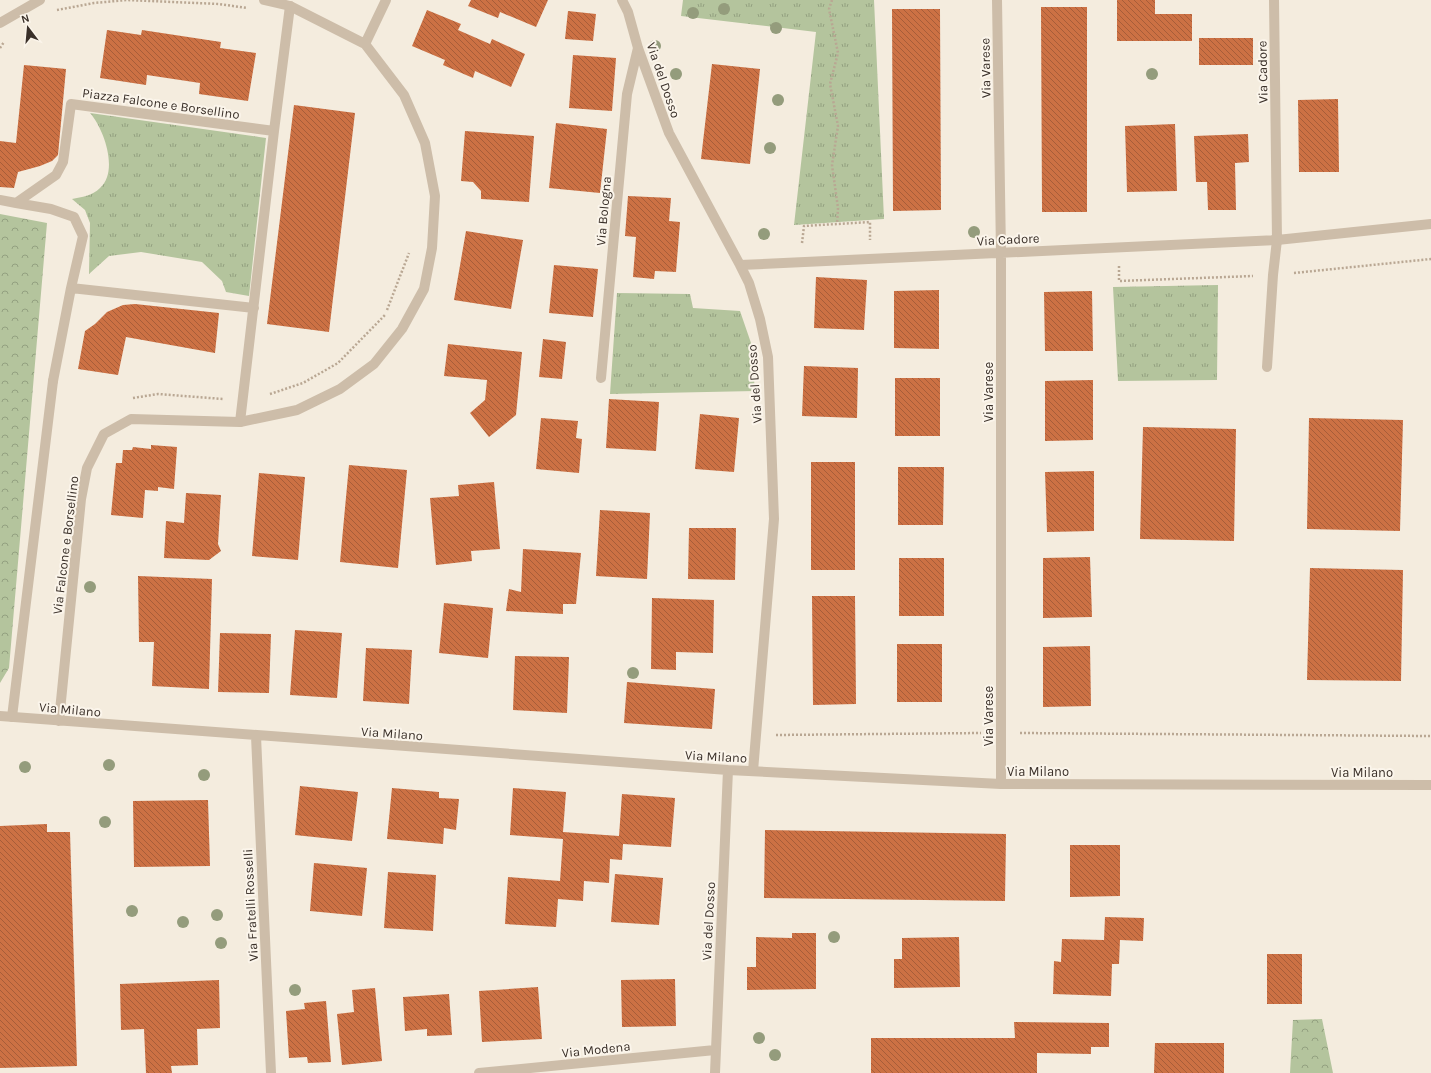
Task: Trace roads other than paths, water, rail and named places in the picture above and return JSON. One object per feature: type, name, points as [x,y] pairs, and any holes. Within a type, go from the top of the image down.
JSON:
[{"type":"street","points":[[0,23],[40,0]]},
{"type":"street","name":"Via Falcone e Borsellino","points":[[58,721],[81,499],[87,468],[104,434],[131,420],[240,422],[297,410],[340,390],[374,364],[402,329],[424,289],[432,248],[435,196],[425,143],[404,95],[365,44],[290,6],[264,0]]},
{"type":"street","points":[[365,44],[386,0]]},
{"type":"street","name":"Via del Dosso","points":[[622,0],[628,12],[638,48],[669,134],[740,264],[749,284],[760,319],[768,357],[774,519],[753,771]]},
{"type":"street","name":"Via Varese","points":[[997,0],[1001,253],[1001,784]]},
{"type":"street","name":"Via Cadore","points":[[1274,0],[1277,240]]},
{"type":"street","points":[[240,422],[290,6]]},
{"type":"street","name":"Via Bologna","points":[[601,378],[627,94],[638,48]]},
{"type":"street","name":"Piazza Falcone e Borsellino","points":[[16,203],[56,175],[64,162],[71,104],[274,131]]},
{"type":"street","points":[[0,200],[51,208],[74,217],[83,236],[53,380],[12,717]]},
{"type":"street","name":"Via Cadore","points":[[740,264],[1277,240],[1431,224]]},
{"type":"street","points":[[1267,367],[1273,275],[1277,240]]},
{"type":"street","points":[[71,288],[254,308]]},
{"type":"street","name":"Via Milano","points":[[0,716],[728,770],[1001,784],[1431,785]]},
{"type":"street","name":"Via Fratelli Rosselli","points":[[256,736],[271,1073]]},
{"type":"street","name":"Via del Dosso","points":[[715,1073],[728,770]]},
{"type":"street","name":"Via Modena","points":[[479,1073],[716,1050]]}]
